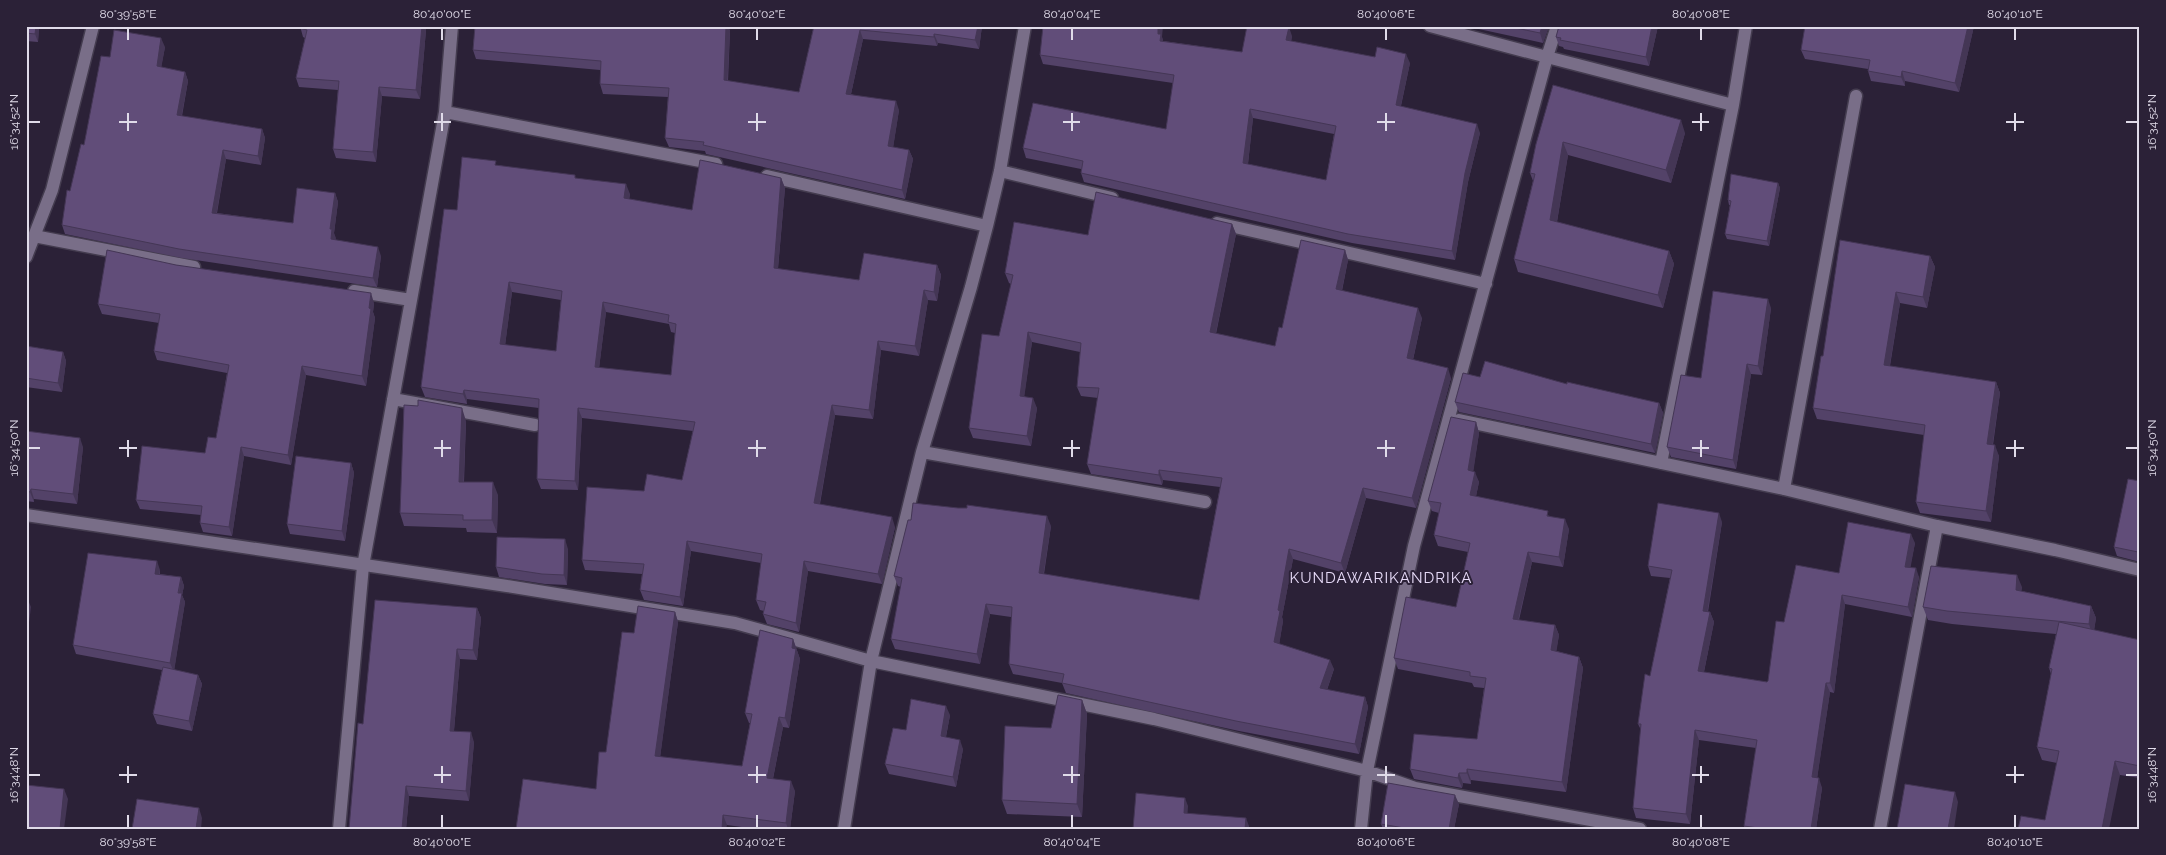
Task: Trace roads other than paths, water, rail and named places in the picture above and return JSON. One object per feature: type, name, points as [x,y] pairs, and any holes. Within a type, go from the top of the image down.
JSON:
[{"type":"street","points":[[26,257],[52,190],[93,26]]},
{"type":"street","points":[[339,829],[363,566],[445,112],[452,26]]},
{"type":"street","points":[[844,829],[871,661],[922,452],[987,226],[1000,171],[1025,26]]},
{"type":"street","points":[[1430,26],[1733,105]]},
{"type":"street","points":[[1361,829],[1367,771],[1414,546],[1547,57],[1558,26]]},
{"type":"street","points":[[1661,463],[1733,105],[1746,26]]},
{"type":"street","points":[[1784,489],[1856,96]]},
{"type":"street","points":[[445,112],[725,166]]},
{"type":"street","points":[[1000,171],[1122,200]]},
{"type":"street","points":[[754,173],[987,226]]},
{"type":"street","points":[[1206,220],[1486,284]]},
{"type":"street","points":[[34,236],[210,270]]},
{"type":"street","points":[[344,290],[411,300]]},
{"type":"street","points":[[393,399],[535,425]]},
{"type":"street","points":[[1449,418],[1784,489],[1937,526],[2055,550],[2140,570]]},
{"type":"street","points":[[922,452],[1205,502]]},
{"type":"street","points":[[26,515],[506,586],[735,623],[871,661],[1154,719],[1367,771],[1415,788],[1640,829]]},
{"type":"street","points":[[1880,829],[1937,526]]},
{"type":"district","name":"KUNDAWARIKANDRIKA","points":[[1381,578]]}]
